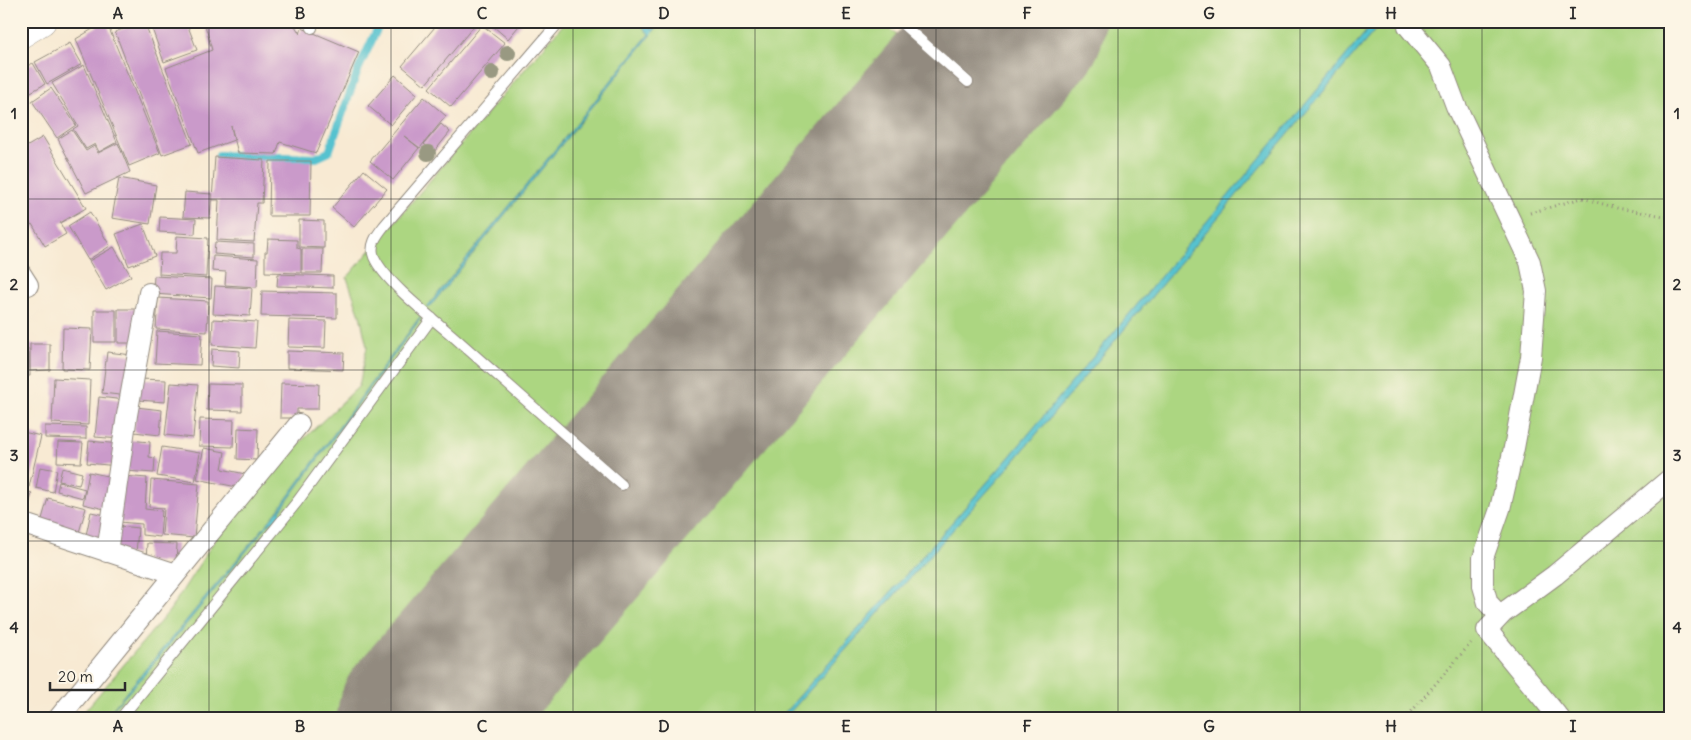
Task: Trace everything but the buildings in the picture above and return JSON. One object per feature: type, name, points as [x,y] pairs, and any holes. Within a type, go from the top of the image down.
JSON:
[{"type":"highway","points":[[21,34],[42,21]]},
{"type":"street","points":[[1408,26],[1441,66],[1456,106],[1530,262],[1536,291],[1531,357],[1514,448],[1500,509],[1483,558],[1483,586],[1494,623],[1560,719]]},
{"type":"street","points":[[107,552],[127,416],[149,293]]},
{"type":"street","points":[[58,719],[299,424]]},
{"type":"street","points":[[1494,623],[1556,575],[1670,479]]},
{"type":"street","points":[[21,523],[176,574]]},
{"type":"lane","points":[[560,21],[384,226],[376,238],[372,250],[389,278],[622,486]]},
{"type":"lane","points":[[899,21],[968,82]]},
{"type":"lane","points":[[120,719],[297,502],[432,318]]},
{"type":"path","points":[[1508,218],[1582,198],[1617,208],[1670,217]]},
{"type":"path","points":[[1405,719],[1470,643],[1494,623]]},
{"type":"green space","points":[[566,21],[880,21],[912,48],[913,55],[347,719],[78,719],[170,610],[229,518],[285,457],[359,386],[367,347],[360,315],[347,278]]},
{"type":"green space","points":[[917,21],[945,21],[937,30],[927,30]]},
{"type":"green space","points":[[1095,21],[1670,21],[1670,719],[498,719]]},
{"type":"water","points":[[638,21],[652,29],[662,21],[429,308],[427,307],[649,34]]},
{"type":"water","points":[[1375,21],[1380,21],[1381,23],[1009,467],[784,719],[779,719],[1005,462]]},
{"type":"water","points":[[419,318],[421,318],[280,511],[283,515],[268,525],[145,674],[104,719],[276,513]]},
{"type":"waterway","points":[[219,155],[316,158],[329,152],[358,70],[381,21]]},
{"type":"runway","points":[[422,719],[1020,21]]}]
